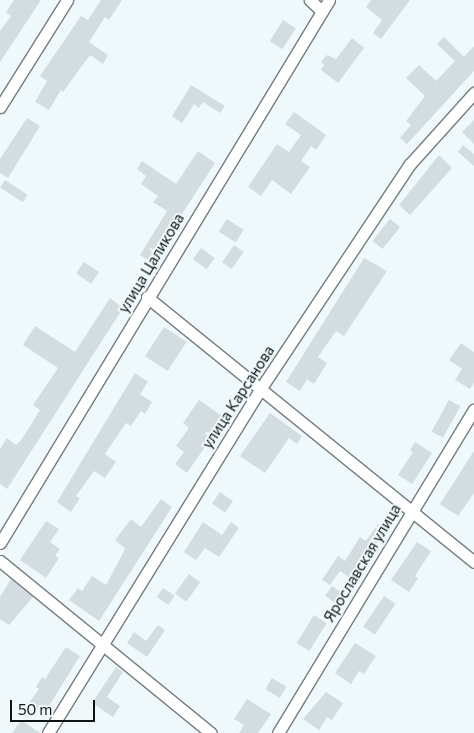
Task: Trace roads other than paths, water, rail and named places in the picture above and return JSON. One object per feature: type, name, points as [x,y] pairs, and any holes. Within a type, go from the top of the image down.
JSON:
[{"type":"street","points":[[0,107],[68,0]]},
{"type":"street","points":[[310,0],[322,11]]},
{"type":"street","name":"улица Цаликова","points":[[0,543],[329,0]]},
{"type":"street","name":"улица Карсанова","points":[[48,733],[102,642],[261,388],[410,164],[474,93]]},
{"type":"street","points":[[147,298],[261,388],[410,512],[474,562]]},
{"type":"street","name":"Ярославская улица","points":[[278,733],[410,512],[474,410]]},
{"type":"street","points":[[0,561],[212,733]]}]
